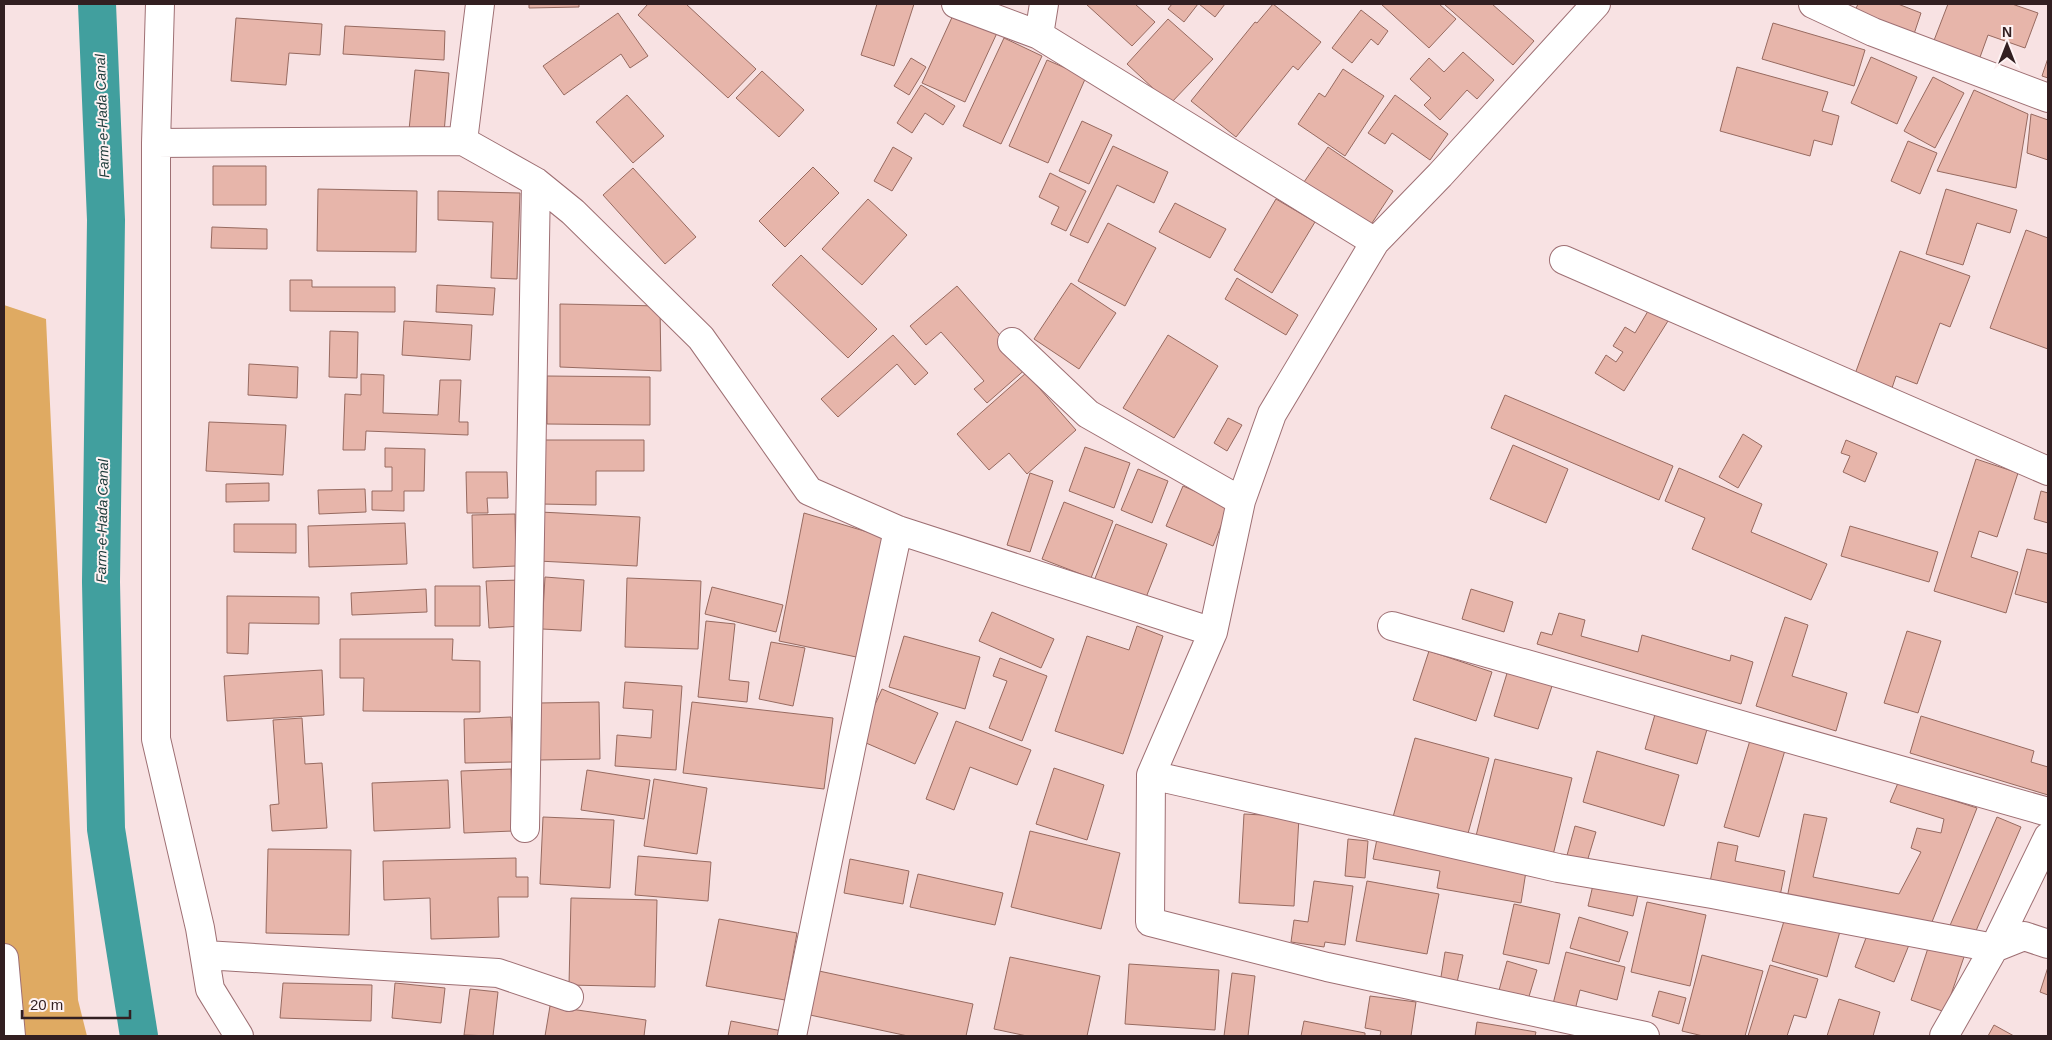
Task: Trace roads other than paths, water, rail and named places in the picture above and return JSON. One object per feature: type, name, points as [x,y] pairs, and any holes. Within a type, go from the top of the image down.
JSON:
[{"type":"street","points":[[160,4],[156,143],[156,739],[205,955],[210,989],[239,1036]]},
{"type":"street","points":[[463,141],[480,4]]},
{"type":"street","points":[[956,4],[1039,35],[1375,242]]},
{"type":"street","points":[[1039,35],[1044,4]]},
{"type":"street","points":[[1596,4],[1440,175],[1375,242],[1272,414],[1241,501],[1213,632],[1151,774],[1150,922],[1326,967],[1645,1036]]},
{"type":"street","points":[[1812,4],[1873,32],[2048,98]]},
{"type":"street","points":[[156,143],[463,141],[536,182],[573,212],[701,338],[809,491],[898,530],[1213,632]]},
{"type":"street","points":[[525,828],[536,182]]},
{"type":"street","points":[[1564,260],[2048,471]]},
{"type":"street","points":[[1012,342],[1088,414],[1241,501]]},
{"type":"street","points":[[792,1036],[852,742],[898,530]]},
{"type":"street","points":[[1392,626],[2048,812]]},
{"type":"street","points":[[1151,774],[1558,868],[1722,896],[1994,948],[2024,936],[2048,944]]},
{"type":"street","points":[[1944,1036],[1994,948],[2048,837]]},
{"type":"street","points":[[205,955],[498,972],[569,997]]},
{"type":"street","points":[[4,958],[11,1036]]},
{"type":"waterway","name":"Farm-e-Hada Canal","points":[[97,4],[106,220],[101,582],[106,829],[139,1036]]}]
